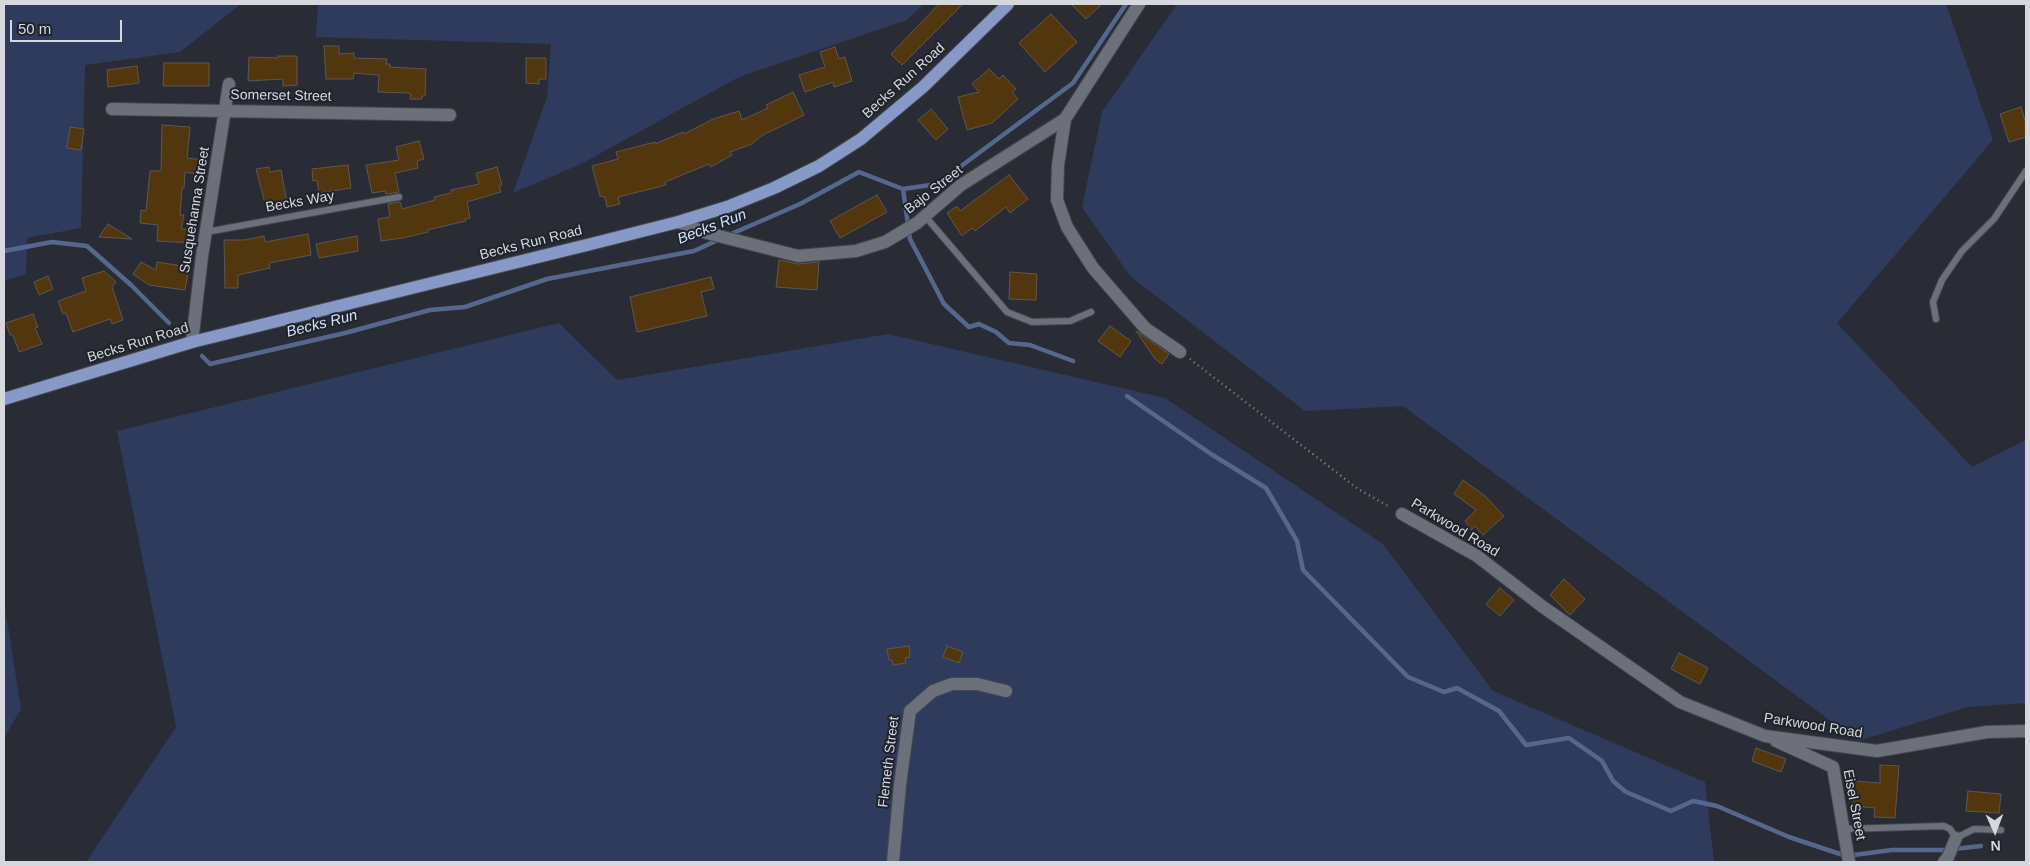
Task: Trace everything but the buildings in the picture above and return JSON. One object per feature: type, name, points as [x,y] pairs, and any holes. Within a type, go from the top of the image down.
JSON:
[{"type":"main road","name":"Becks Run Road","points":[[4,399],[192,342],[678,222],[727,207],[774,188],[819,166],[861,138],[924,87],[1008,4]]},
{"type":"street","name":"Bajo Street","points":[[678,222],[707,233],[798,256],[856,251],[885,242],[921,219],[961,185],[1065,119],[1139,4]]},
{"type":"street","name":"Susquehanna Street","points":[[192,342],[206,232],[229,84]]},
{"type":"street","name":"Somerset Street","points":[[112,109],[450,115]]},
{"type":"street","points":[[1065,119],[1058,166],[1057,200],[1067,227],[1093,268],[1145,328],[1180,352]]},
{"type":"street","name":"Parkwood Road","points":[[1402,514],[1476,556],[1543,607],[1680,702],[1764,736],[1877,751],[1988,732],[2026,731]]},
{"type":"street","name":"Flemeth Street","points":[[893,862],[900,785],[910,711],[933,690],[952,684],[977,684],[1006,691]]},
{"type":"street","name":"Eisel Street","points":[[1764,736],[1833,768],[1849,862]]},
{"type":"street","points":[[1946,860],[1956,838]]},
{"type":"lane","points":[[1936,320],[1933,302],[1942,280],[1962,251],[1994,219],[2026,171]]},
{"type":"lane","name":"Becks Way","points":[[206,232],[399,197]]},
{"type":"lane","points":[[921,219],[1007,312],[1032,322],[1070,321],[1091,312]]},
{"type":"lane","points":[[1844,829],[1944,826],[1950,829],[1956,838],[1974,829],[2001,830]]},
{"type":"path","name":"Parkwood Road","points":[[1180,352],[1358,489],[1402,514]]},
{"type":"shaded area","points":[[4,4],[241,4],[180,52],[85,65],[81,228],[27,238],[26,274],[4,281]]},
{"type":"shaded area","points":[[318,4],[924,4],[907,20],[739,77],[581,164],[513,193],[547,97],[551,44],[316,37]]},
{"type":"shaded area","points":[[1177,4],[1946,4],[1993,140],[1837,323],[1972,467],[2026,440],[2026,703],[1968,707],[1858,741],[1403,406],[1305,411],[1130,276],[1082,207],[1102,112]]},
{"type":"shaded area","points":[[559,323],[617,380],[888,334],[1165,398],[1383,544],[1493,691],[1705,782],[1714,862],[86,862],[176,727],[117,431]]},
{"type":"shaded area","points":[[4,601],[21,709],[4,738]]},
{"type":"waterway","name":"Becks Run","points":[[729,235],[800,204],[859,172],[903,189],[937,184],[1073,83],[1126,4]]},
{"type":"waterway","points":[[903,189],[910,239],[944,304],[969,327],[979,324],[996,332],[1009,343],[1030,345],[1073,361]]},
{"type":"waterway","name":"Becks Run","points":[[202,356],[210,364],[345,333],[430,310],[465,307],[547,279],[694,251],[720,239]]},
{"type":"waterway","name":"Becks Run","points":[[4,251],[52,242],[87,246],[131,285],[169,323]]},
{"type":"waterway","points":[[1127,396],[1211,454],[1266,488],[1297,541],[1303,570],[1408,677],[1444,692],[1457,688],[1499,711],[1526,745],[1569,738],[1602,761],[1613,781],[1626,792],[1671,811],[1693,801],[1717,806],[1789,837],[1846,856],[1892,850],[1945,850],[1981,846]]}]
